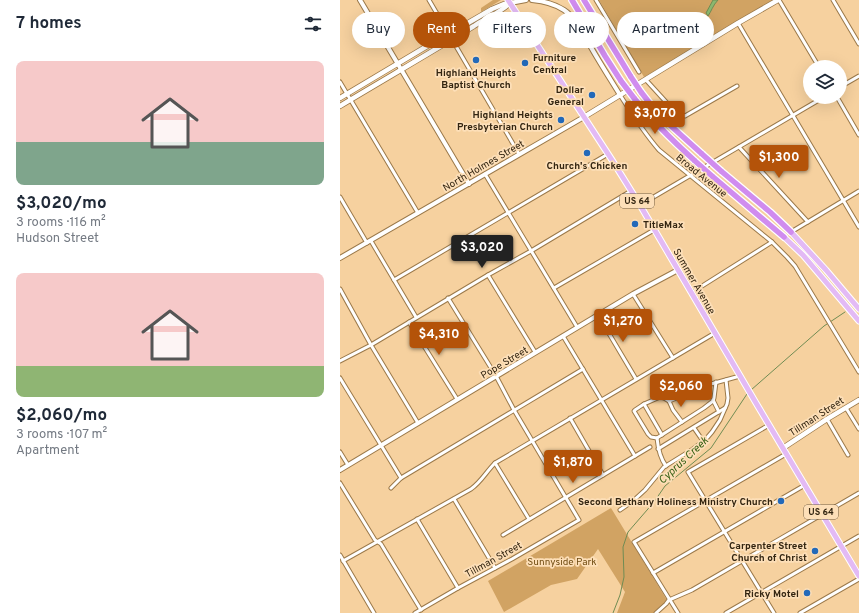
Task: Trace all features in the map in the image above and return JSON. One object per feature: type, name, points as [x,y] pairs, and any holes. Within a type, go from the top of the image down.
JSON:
[{"type":"highway","points":[[570,0],[622,81],[649,117],[695,161],[784,237]]},
{"type":"highway","points":[[584,0],[631,77],[655,110],[721,171],[792,232]]},
{"type":"main road","name":"North Holmes Street","points":[[584,117],[738,23],[779,0]]},
{"type":"main road","points":[[470,22],[492,9],[509,2]]},
{"type":"main road","points":[[470,28],[505,8],[509,2]]},
{"type":"main road","name":"Summer Avenue","points":[[509,2],[640,205],[859,577]]},
{"type":"main road","points":[[340,98],[424,48]]},
{"type":"main road","points":[[340,106],[438,48]]},
{"type":"main road","points":[[792,232],[859,309]]},
{"type":"main road","points":[[784,237],[803,255],[859,321]]},
{"type":"main road","name":"Tillman Street","points":[[783,448],[859,400]]},
{"type":"street","points":[[360,0],[469,184]]},
{"type":"street","points":[[429,0],[436,12]]},
{"type":"street","points":[[509,2],[526,0]]},
{"type":"street","name":"Broad Avenue","points":[[532,0],[559,7],[564,9],[570,15],[636,121],[659,150],[772,242],[795,266],[859,372]]},
{"type":"street","points":[[596,0],[639,72]]},
{"type":"street","points":[[779,0],[815,60]]},
{"type":"street","points":[[833,0],[859,44]]},
{"type":"street","points":[[738,23],[859,227]]},
{"type":"street","points":[[457,48],[519,154]]},
{"type":"street","points":[[847,83],[859,76]]},
{"type":"street","points":[[646,80],[667,104],[680,115],[685,116],[737,86]]},
{"type":"street","points":[[340,82],[418,213]]},
{"type":"street","points":[[640,205],[813,104]]},
{"type":"street","points":[[841,104],[859,134]]},
{"type":"street","name":"North Holmes Street","points":[[340,258],[584,117]]},
{"type":"street","points":[[739,147],[808,222]]},
{"type":"street","points":[[394,280],[608,154]]},
{"type":"street","points":[[485,174],[577,327]]},
{"type":"street","points":[[340,361],[371,345],[488,274],[531,251],[631,191]]},
{"type":"street","points":[[792,232],[859,191]]},
{"type":"street","points":[[340,197],[394,280],[416,317]]},
{"type":"street","points":[[554,288],[654,230]]},
{"type":"street","points":[[691,293],[772,242]]},
{"type":"street","name":"Pope Street","points":[[340,470],[577,327],[678,270]]},
{"type":"street","points":[[488,274],[535,352]]},
{"type":"street","points":[[340,289],[371,345],[418,423]]},
{"type":"street","points":[[634,294],[673,358]]},
{"type":"street","points":[[448,298],[496,376],[514,410],[566,497]]},
{"type":"street","points":[[598,315],[636,379]]},
{"type":"street","points":[[409,322],[457,399]]},
{"type":"street","points":[[343,561],[454,499],[478,484],[487,471],[495,464],[714,333]]},
{"type":"street","points":[[563,336],[634,456]]},
{"type":"street","points":[[391,488],[401,478],[583,369]]},
{"type":"street","points":[[669,401],[716,382],[740,376]]},
{"type":"street","points":[[340,378],[401,478]]},
{"type":"street","points":[[620,510],[645,490],[666,466],[703,441],[712,432],[726,408],[728,398],[726,380]]},
{"type":"street","points":[[682,422],[673,410],[669,401],[660,397],[634,410],[639,421],[648,434],[657,438],[704,408],[713,400],[716,382]]},
{"type":"street","points":[[713,400],[719,412]]},
{"type":"street","points":[[644,404],[662,435]]},
{"type":"street","points":[[658,449],[726,408]]},
{"type":"street","points":[[846,408],[859,429]]},
{"type":"street","points":[[570,418],[603,475]]},
{"type":"street","points":[[827,419],[848,455]]},
{"type":"street","points":[[769,425],[688,472],[774,613]]},
{"type":"street","points":[[694,428],[703,441]]},
{"type":"street","points":[[657,438],[658,449],[662,461],[666,466]]},
{"type":"street","points":[[503,535],[650,447]]},
{"type":"street","points":[[340,452],[348,465]]},
{"type":"street","points":[[678,613],[634,542],[786,454]]},
{"type":"street","points":[[495,464],[529,519]]},
{"type":"street","points":[[340,483],[374,540],[381,544],[421,610]]},
{"type":"street","points":[[653,573],[805,485]]},
{"type":"street","points":[[656,613],[669,600],[692,590],[859,493]]},
{"type":"street","name":"Tillman Street","points":[[416,613],[579,520],[566,497]]},
{"type":"street","points":[[454,499],[495,568]]},
{"type":"street","points":[[417,519],[458,588]]},
{"type":"street","points":[[726,613],[859,536]]},
{"type":"street","points":[[340,555],[374,613]]},
{"type":"street","points":[[800,613],[859,577]]},
{"type":"green space","points":[[493,0],[501,0],[481,12],[481,8]]},
{"type":"green space","points":[[599,0],[775,0],[714,36],[714,12],[617,12],[617,31],[609,17],[609,12],[606,12]]},
{"type":"green space","points":[[627,48],[693,48],[644,77]]},
{"type":"green space","name":"Sunnyside Park","points":[[611,508],[668,602],[656,613],[617,613],[625,592],[598,549],[577,579],[551,585],[504,612],[488,581]]},
{"type":"shaded area","points":[[713,0],[718,0],[710,12],[707,12]]},
{"type":"waterway","name":"Cyprus Creek","points":[[751,390],[824,326],[845,312]]},
{"type":"waterway","name":"Cyprus Creek","points":[[613,613],[620,595],[624,577],[623,547],[628,532],[654,502],[665,486],[711,448],[747,394]]},
{"type":"place","name":"Highland Heights Baptist Church","points":[[476,60]]},
{"type":"place","name":"Furniture Central","points":[[525,63]]},
{"type":"place","name":"Dollar General","points":[[592,95]]},
{"type":"place","name":"Highland Heights Presbyterian Church","points":[[561,120]]},
{"type":"place","name":"Church's Chicken","points":[[587,153]]},
{"type":"place","name":"TitleMax","points":[[635,224]]},
{"type":"place","name":"Second Bethany Holiness Ministry Church","points":[[781,501]]},
{"type":"place","name":"Carpenter Street Church of Christ","points":[[815,551]]},
{"type":"place","name":"Ricky Motel","points":[[807,593]]}]
